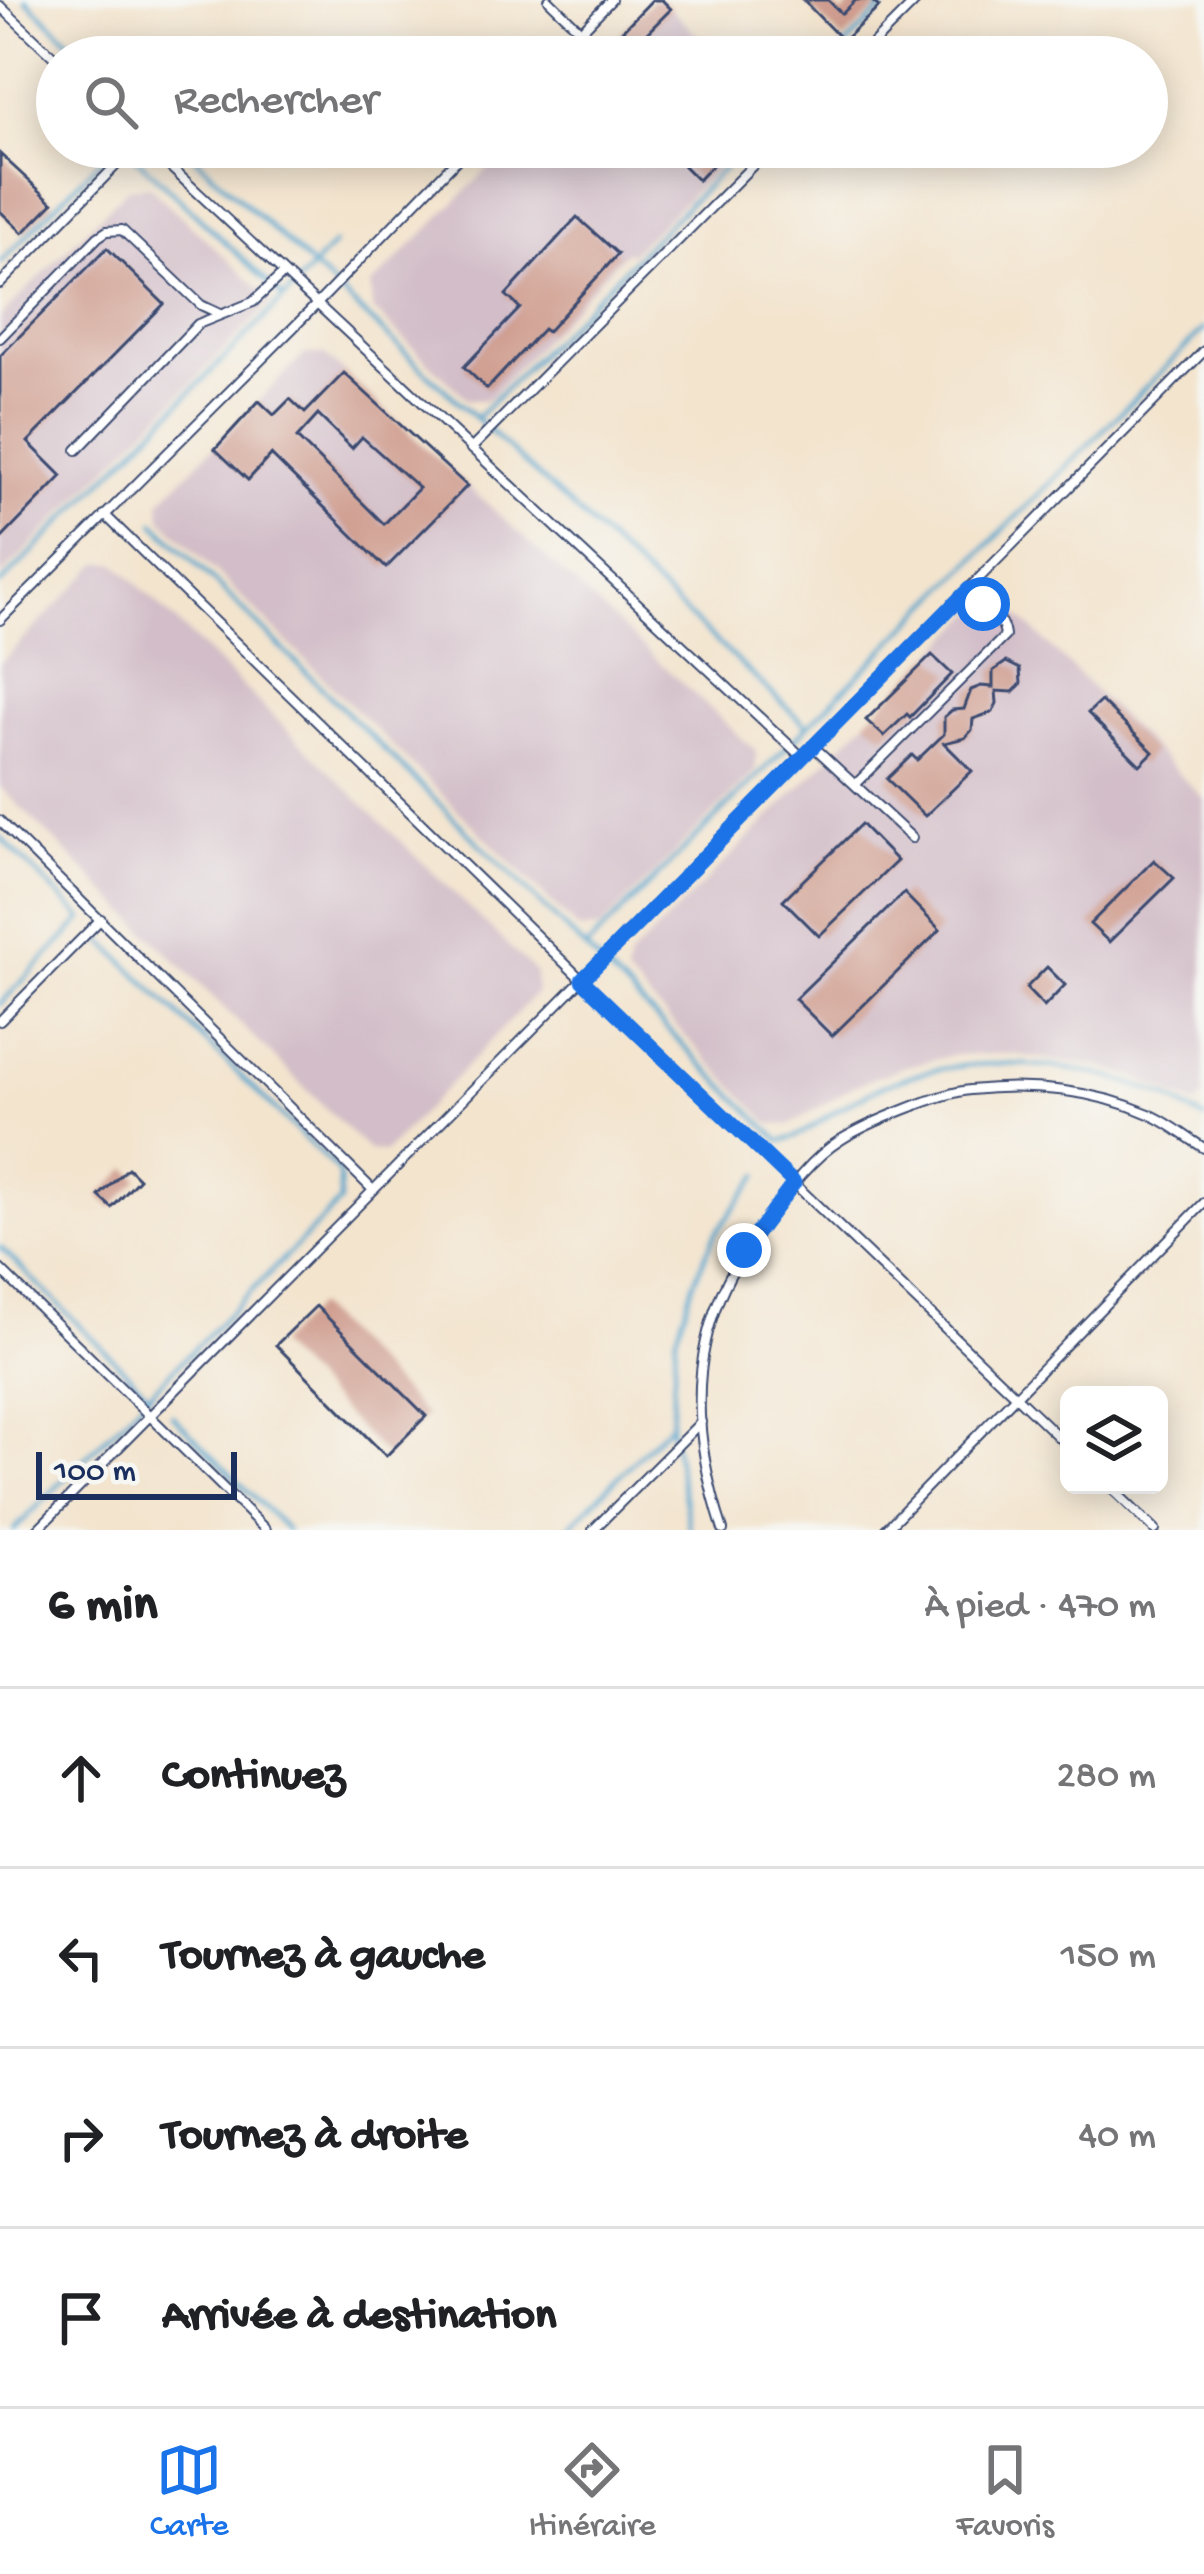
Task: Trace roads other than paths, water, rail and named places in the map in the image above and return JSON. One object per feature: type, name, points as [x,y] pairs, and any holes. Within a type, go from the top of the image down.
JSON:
[{"type":"lane","points":[[549,0],[580,31]]},
{"type":"lane","points":[[575,36],[611,0]]},
{"type":"lane","points":[[881,36],[917,0]]},
{"type":"lane","points":[[0,6],[36,40]]},
{"type":"lane","points":[[0,284],[113,168]]},
{"type":"lane","points":[[171,168],[802,757]]},
{"type":"lane","points":[[0,620],[449,168]]},
{"type":"lane","points":[[471,449],[750,168]]},
{"type":"lane","points":[[0,338],[98,237],[114,229],[122,230],[201,305],[220,314]]},
{"type":"lane","points":[[77,450],[197,325],[254,302],[283,274]]},
{"type":"lane","points":[[37,1530],[1204,351]]},
{"type":"lane","points":[[104,515],[1060,1438]]},
{"type":"lane","points":[[856,784],[1005,636],[1001,621],[969,589]]},
{"type":"lane","points":[[813,746],[912,838]]},
{"type":"lane","points":[[0,821],[373,1190]]},
{"type":"lane","points":[[0,1021],[100,919]]},
{"type":"lane","points":[[723,1530],[710,1491],[701,1422],[706,1342],[721,1294],[744,1250],[794,1183],[839,1140],[964,1090],[1026,1088],[1089,1095],[1151,1114],[1204,1148]]},
{"type":"lane","points":[[885,1530],[1204,1203]]},
{"type":"lane","points":[[0,1269],[266,1530]]},
{"type":"lane","points":[[593,1530],[701,1422]]},
{"type":"lane","points":[[1117,1494],[1155,1530]]},
{"type":"waterway","points":[[26,0],[65,36]]},
{"type":"waterway","points":[[856,36],[891,0]]},
{"type":"waterway","points":[[0,263],[93,168]]},
{"type":"waterway","points":[[147,168],[284,298]]},
{"type":"waterway","points":[[207,168],[807,726]]},
{"type":"waterway","points":[[476,418],[724,168]]},
{"type":"waterway","points":[[0,585],[334,244]]},
{"type":"waterway","points":[[586,948],[1204,329]]},
{"type":"waterway","points":[[155,523],[780,1141],[885,1085],[917,1074],[988,1064],[1098,1075],[1164,1096],[1204,1119]]},
{"type":"waterway","points":[[0,837],[83,919],[0,1004]]},
{"type":"waterway","points":[[14,1530],[340,1202],[339,1172],[102,940]]},
{"type":"waterway","points":[[690,1530],[671,1428],[676,1338],[715,1234],[759,1175]]},
{"type":"waterway","points":[[0,1247],[149,1394]]},
{"type":"waterway","points":[[172,1415],[287,1530]]},
{"type":"waterway","points":[[566,1530],[671,1423]]}]
